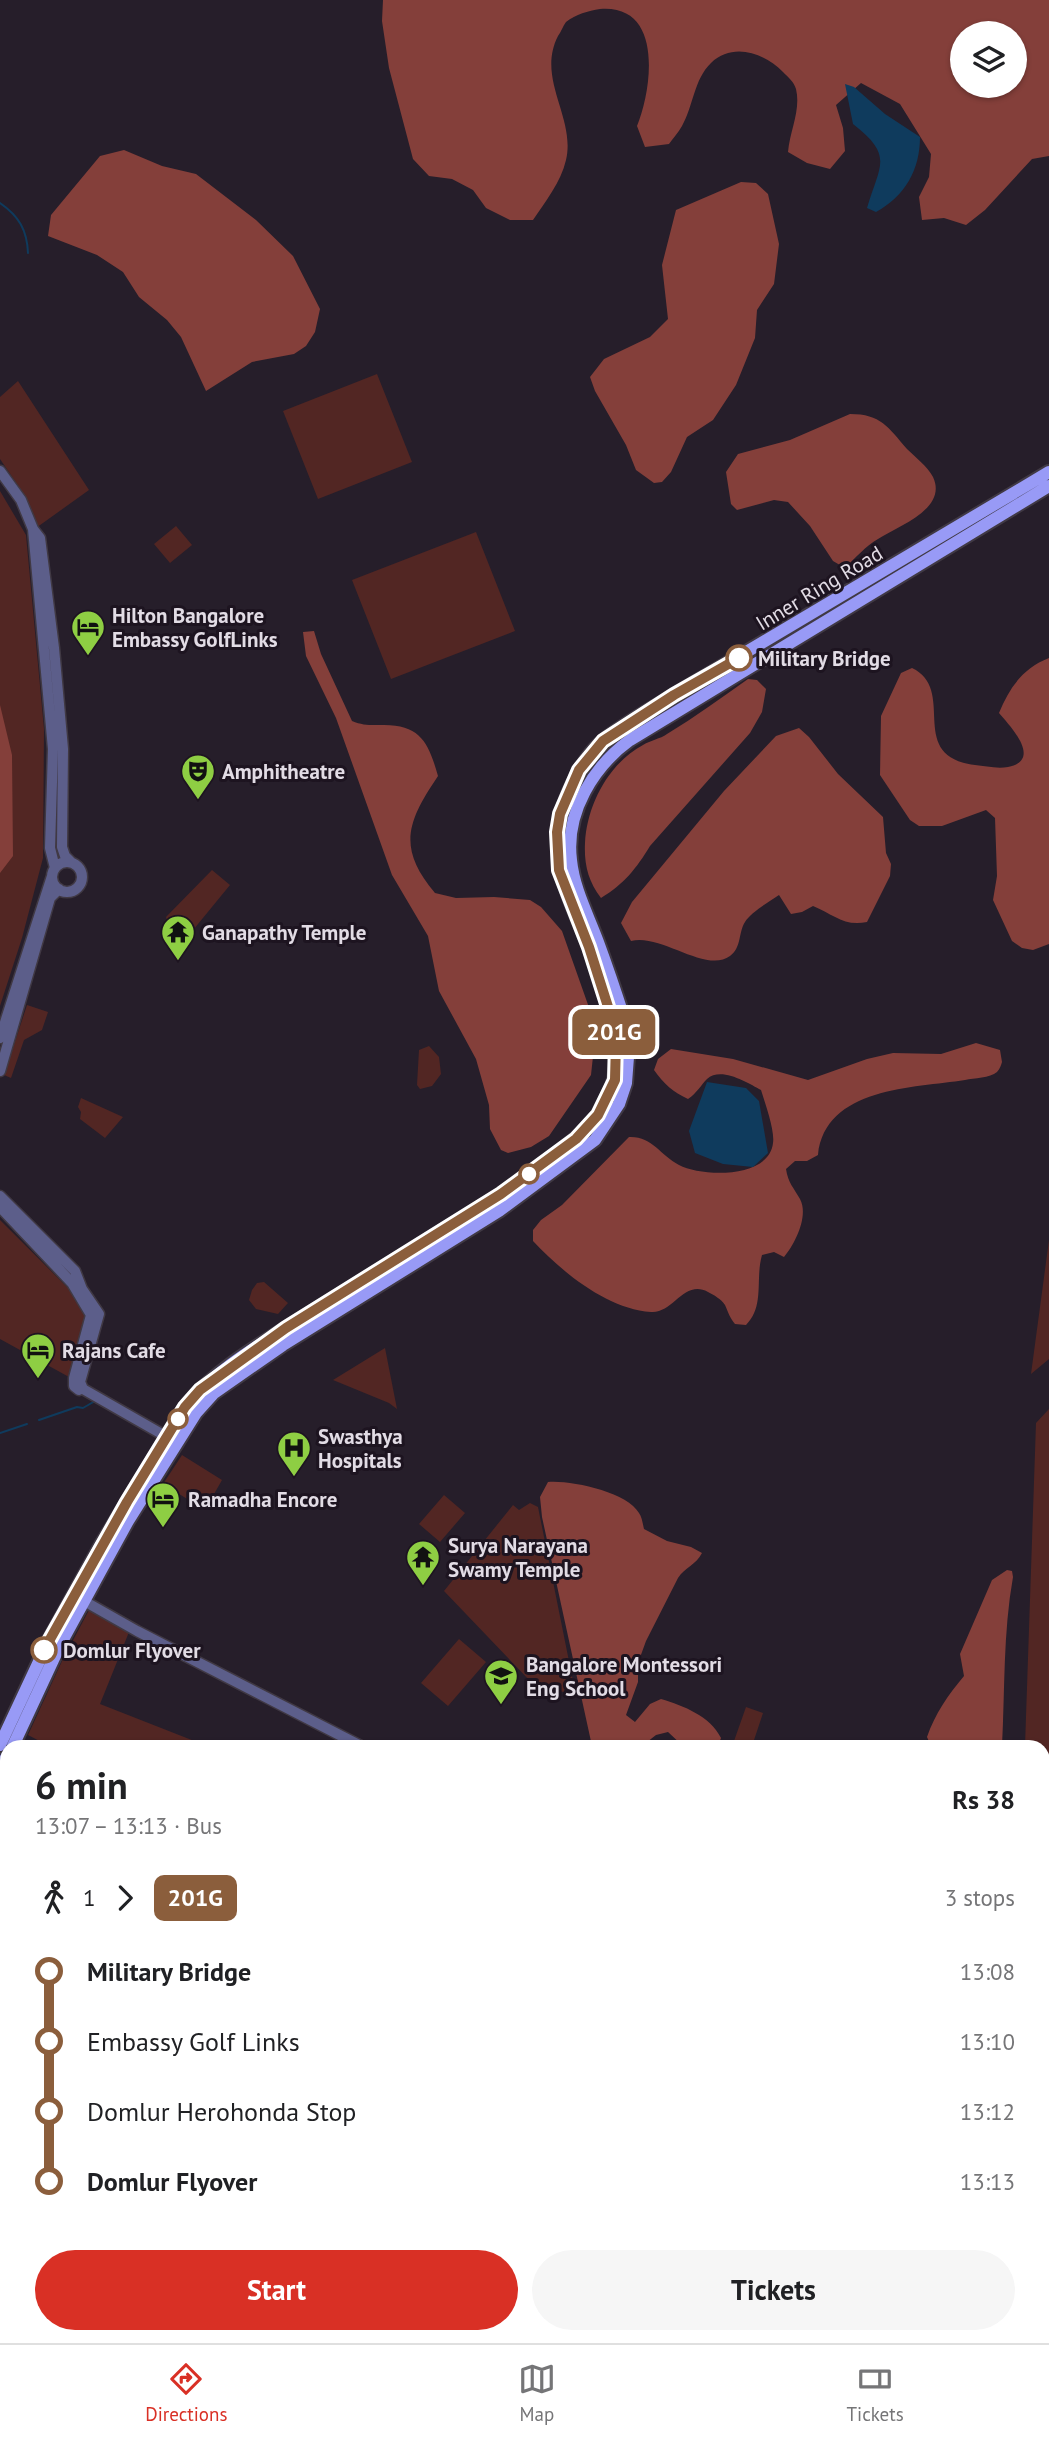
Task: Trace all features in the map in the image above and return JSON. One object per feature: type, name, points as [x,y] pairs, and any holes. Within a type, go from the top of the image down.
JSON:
[{"type":"main road","name":"Inner Ring Road","points":[[16,1740],[54,1655],[84,1601],[178,1440],[196,1412],[214,1392],[292,1339],[499,1211],[595,1140],[608,1123],[619,1104],[626,1083],[629,1044],[626,1024],[571,865],[570,841],[578,811],[592,778],[614,751],[739,665],[1049,472]]},
{"type":"main road","name":"Inner Ring Road","points":[[2,1740],[50,1638],[101,1545],[185,1407],[200,1390],[218,1374],[497,1197],[576,1139],[598,1115],[615,1080],[616,1042],[610,1013],[589,947],[559,870],[557,832],[560,814],[579,770],[603,741],[674,695],[739,665],[1049,486]]},
{"type":"street","points":[[0,471],[21,500],[35,536],[63,749],[62,847],[81,873],[80,882],[74,890],[59,889],[50,898],[0,1071]]},
{"type":"street","points":[[50,657],[53,767],[50,848],[59,889]]},
{"type":"street","points":[[0,1038],[54,872],[62,863],[72,863]]},
{"type":"street","points":[[0,1196],[75,1271],[80,1293],[92,1320],[74,1377],[77,1386],[82,1392],[96,1395],[167,1437]]},
{"type":"street","points":[[0,1207],[80,1293]]},
{"type":"street","points":[[84,1601],[349,1740]]},
{"type":"shaded area","points":[[383,0],[1049,0],[1049,156],[1032,159],[985,210],[966,225],[944,218],[922,220],[919,197],[929,177],[931,154],[900,104],[861,83],[836,105],[843,128],[845,151],[830,169],[807,163],[788,152],[797,105],[794,84],[775,65],[748,52],[729,53],[711,63],[697,85],[686,118],[669,144],[645,147],[637,126],[647,91],[649,71],[644,34],[635,20],[621,11],[600,9],[582,13],[566,22],[552,52],[551,68],[568,144],[560,176],[533,220],[510,220],[486,208],[473,190],[452,179],[429,176],[413,159],[389,68],[382,21]]},
{"type":"shaded area","points":[[124,150],[162,166],[196,174],[256,220],[293,256],[320,309],[315,332],[306,346],[294,354],[252,362],[206,391],[181,337],[167,320],[139,297],[123,272],[97,255],[48,236],[51,215],[100,156]]},
{"type":"shaded area","points":[[741,182],[756,183],[768,194],[779,244],[774,284],[757,310],[755,338],[736,385],[713,420],[687,437],[671,472],[662,482],[654,483],[636,470],[626,445],[595,391],[590,377],[604,359],[650,337],[668,319],[662,265],[676,210]]},
{"type":"shaded area","points":[[377,374],[412,462],[318,499],[283,411]]},
{"type":"shaded area","points":[[18,381],[89,490],[36,528],[25,496],[0,459],[0,397]]},
{"type":"shaded area","points":[[850,414],[869,416],[889,428],[928,470],[936,488],[934,498],[919,515],[874,542],[845,568],[833,561],[810,526],[788,502],[774,500],[737,510],[731,504],[726,472],[738,454],[790,440]]},
{"type":"shaded area","points":[[0,491],[26,535],[44,729],[43,858],[22,938],[0,1006]]},
{"type":"shaded area","points":[[176,526],[192,545],[170,563],[154,544]]},
{"type":"shaded area","points":[[476,532],[515,631],[391,679],[352,580]]},
{"type":"shaded area","points":[[314,631],[321,654],[352,721],[407,729],[415,733],[427,746],[438,776],[413,821],[411,848],[423,877],[435,893],[456,898],[530,900],[541,907],[562,931],[592,1016],[594,1047],[591,1075],[549,1136],[531,1147],[508,1153],[501,1150],[490,1129],[489,1105],[476,1059],[439,991],[428,936],[392,875],[336,718],[306,656],[303,632]]},
{"type":"shaded area","points":[[1049,658],[1049,944],[1033,950],[1022,948],[1012,941],[993,900],[997,876],[995,818],[986,810],[942,826],[919,826],[910,820],[880,775],[881,716],[901,673],[912,668],[925,678],[931,691],[936,736],[942,749],[954,759],[975,765],[1008,767],[1018,763],[1023,757],[1023,750],[1016,734],[999,713],[1007,695],[1024,673]]},
{"type":"shaded area","points":[[748,679],[757,680],[766,689],[762,712],[750,733],[650,846],[629,875],[601,898],[588,872],[585,843],[595,800],[610,774],[631,753],[677,728]]},
{"type":"shaded area","points":[[0,705],[12,755],[13,856],[0,873]]},
{"type":"shaded area","points":[[799,728],[838,774],[883,817],[886,853],[891,864],[890,876],[867,922],[845,921],[813,906],[791,914],[779,895],[748,918],[734,952],[720,960],[696,957],[656,942],[631,941],[621,923],[632,902],[724,791],[776,736]]},
{"type":"shaded area","points":[[212,870],[230,885],[189,935],[168,923],[166,917]]},
{"type":"shaded area","points":[[27,1005],[48,1012],[42,1030],[24,1040],[11,1078],[4,1075]]},
{"type":"shaded area","points":[[976,1043],[1000,1050],[1002,1062],[997,1072],[982,1078],[898,1089],[854,1103],[837,1116],[824,1133],[818,1155],[807,1161],[795,1161],[786,1169],[800,1199],[802,1221],[784,1257],[774,1252],[762,1255],[758,1301],[752,1318],[746,1325],[735,1324],[722,1301],[700,1289],[685,1293],[659,1311],[651,1312],[618,1304],[571,1276],[533,1241],[533,1230],[541,1220],[562,1205],[629,1137],[650,1143],[679,1165],[703,1172],[748,1169],[769,1155],[773,1131],[761,1090],[734,1077],[720,1074],[707,1079],[688,1099],[669,1087],[654,1070],[658,1059],[671,1049],[733,1059],[808,1080],[867,1059],[893,1053],[941,1054]]},
{"type":"shaded area","points":[[429,1046],[439,1057],[441,1074],[432,1086],[420,1089],[417,1085],[419,1050]]},
{"type":"shaded area","points":[[81,1098],[123,1117],[105,1138],[80,1119],[81,1112],[78,1107]]},
{"type":"shaded area","points":[[0,1220],[74,1294],[88,1318],[69,1377],[0,1339]]},
{"type":"shaded area","points":[[1049,1240],[1049,1359],[1031,1374]]},
{"type":"shaded area","points":[[264,1282],[288,1303],[278,1314],[256,1309],[249,1300],[257,1283]]},
{"type":"shaded area","points":[[385,1348],[397,1409],[389,1403],[333,1380]]},
{"type":"shaded area","points":[[1049,1409],[1049,1740],[1025,1740],[1036,1423]]},
{"type":"shaded area","points":[[182,1455],[222,1480],[205,1510],[163,1484]]},
{"type":"shaded area","points":[[548,1482],[584,1485],[611,1493],[633,1506],[640,1515],[644,1529],[667,1541],[691,1547],[702,1553],[678,1578],[646,1641],[638,1663],[638,1682],[626,1715],[635,1722],[650,1704],[661,1699],[696,1713],[716,1730],[720,1740],[677,1740],[668,1732],[650,1740],[591,1740],[542,1517],[540,1497]]},
{"type":"shaded area","points":[[444,1495],[465,1513],[440,1542],[419,1524]]},
{"type":"shaded area","points":[[530,1503],[538,1507],[576,1696],[531,1682],[444,1591],[513,1505],[519,1510]]},
{"type":"shaded area","points":[[1007,1570],[1012,1571],[1002,1740],[928,1740],[927,1737],[934,1720],[964,1676],[960,1654],[992,1580]]},
{"type":"shaded area","points":[[89,1610],[129,1632],[100,1704],[192,1740],[38,1740],[28,1735]]},
{"type":"shaded area","points":[[459,1639],[486,1662],[448,1706],[421,1683]]},
{"type":"shaded area","points":[[746,1707],[763,1713],[754,1740],[734,1740]]},
{"type":"water","points":[[845,84],[854,87],[885,114],[920,137],[917,160],[909,181],[895,198],[876,212],[867,208],[879,171],[879,153],[866,135],[853,124]]},
{"type":"water","points":[[707,1082],[746,1088],[759,1101],[768,1153],[753,1167],[723,1164],[695,1153],[689,1131]]},
{"type":"waterway","points":[[0,203],[21,224],[28,253]]},
{"type":"waterway","points":[[39,1420],[77,1407],[83,1408],[95,1401]]},
{"type":"waterway","points":[[0,1433],[27,1424]]},
{"type":"bus line","name":"201G","points":[[44,1650],[101,1545],[185,1407],[200,1390],[218,1374],[286,1328],[514,1186],[576,1139],[598,1115],[608,1100],[615,1080],[616,1042],[610,1013],[589,947],[559,870],[557,832],[560,814],[579,770],[603,741],[674,695],[739,658]]},
{"type":"place","name":"Hilton Bangalore Embassy GolfLinks","points":[[88,657]]},
{"type":"place","name":"Military Bridge","points":[[739,658]]},
{"type":"place","name":"Amphitheatre","points":[[198,801]]},
{"type":"place","name":"Ganapathy Temple","points":[[178,962]]},
{"type":"place","name":"Rajans Cafe","points":[[38,1380]]},
{"type":"place","name":"Swasthya Hospitals","points":[[294,1478]]},
{"type":"place","name":"Ramadha Encore","points":[[163,1529]]},
{"type":"place","name":"Surya Narayana Swamy Temple","points":[[423,1587]]},
{"type":"place","name":"Domlur Flyover","points":[[44,1650]]},
{"type":"place","name":"Bangalore Montessori Eng School","points":[[501,1706]]}]
